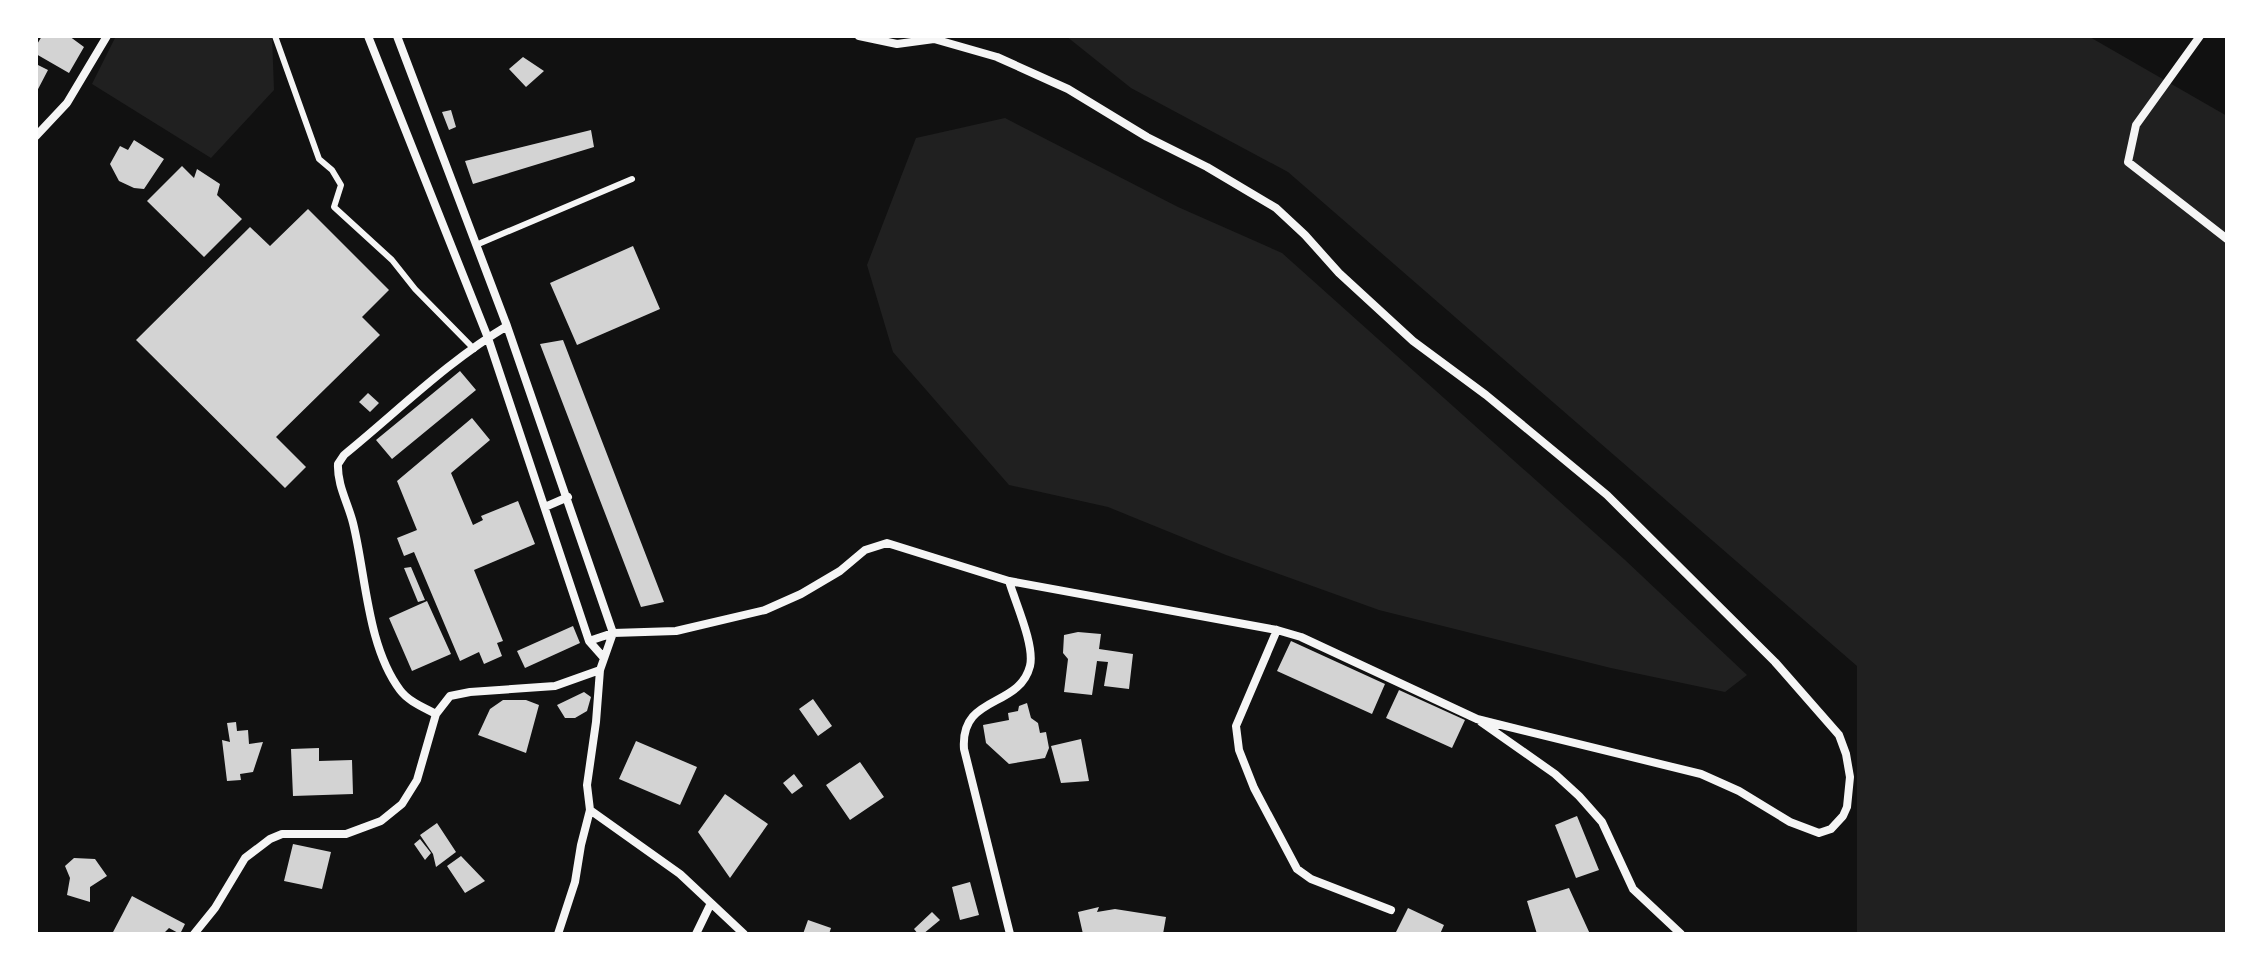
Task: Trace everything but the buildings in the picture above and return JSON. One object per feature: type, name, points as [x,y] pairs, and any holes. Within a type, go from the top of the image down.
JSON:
[{"type":"street","points":[[36,136],[67,103],[107,36]]},
{"type":"street","points":[[368,36],[488,338],[589,641],[604,658]]},
{"type":"street","points":[[397,36],[507,326],[613,633],[600,670],[587,785],[590,810],[575,882],[558,934]]},
{"type":"street","points":[[859,36],[897,44],[934,39],[997,57],[1068,89],[1276,208],[1339,273],[1413,341],[1540,439],[1617,504],[1775,662],[1839,735],[1846,754],[1849,796],[1843,816],[1831,829],[1819,833],[1790,822],[1739,791],[1701,774],[1477,719]]},
{"type":"street","points":[[2200,36],[2136,125],[2128,162],[2227,239]]},
{"type":"street","points":[[436,714],[402,693],[377,642],[364,570],[341,487],[338,464],[344,455],[402,406],[507,326]]},
{"type":"street","points":[[545,507],[568,497]]},
{"type":"street","points":[[589,641],[613,633],[676,631],[765,610],[801,594],[840,571],[865,550],[887,543],[1009,581],[1277,630],[1301,637],[1477,719],[1555,774],[1602,822],[1633,889],[1681,934]]},
{"type":"street","points":[[1009,581],[1028,640],[1030,666],[1018,686],[970,717],[963,732],[964,749],[1010,934]]},
{"type":"street","points":[[1277,630],[1236,726],[1239,750],[1254,788],[1297,869],[1311,879],[1359,895],[1391,910]]},
{"type":"street","points":[[194,934],[215,908],[245,858],[270,839],[282,834],[346,834],[381,821],[402,804],[417,780],[436,714],[450,696],[555,686],[600,670]]},
{"type":"street","points":[[590,810],[680,874],[744,934]]},
{"type":"street","points":[[696,934],[711,903]]},
{"type":"lane","points":[[275,36],[319,159],[332,170],[341,185],[334,207],[392,260],[415,289],[474,349]]},
{"type":"lane","points":[[476,245],[632,179]]},
{"type":"shaded area","points":[[116,36],[272,36],[274,90],[211,158],[92,84]]},
{"type":"shaded area","points":[[1066,36],[2088,36],[2227,116],[2227,934],[1857,934],[1857,666],[1288,172],[1131,88]]},
{"type":"shaded area","points":[[1005,118],[1178,207],[1282,253],[1625,560],[1747,675],[1725,692],[1611,668],[1379,610],[1226,555],[1108,507],[1009,485],[893,352],[867,265],[916,138]]}]
